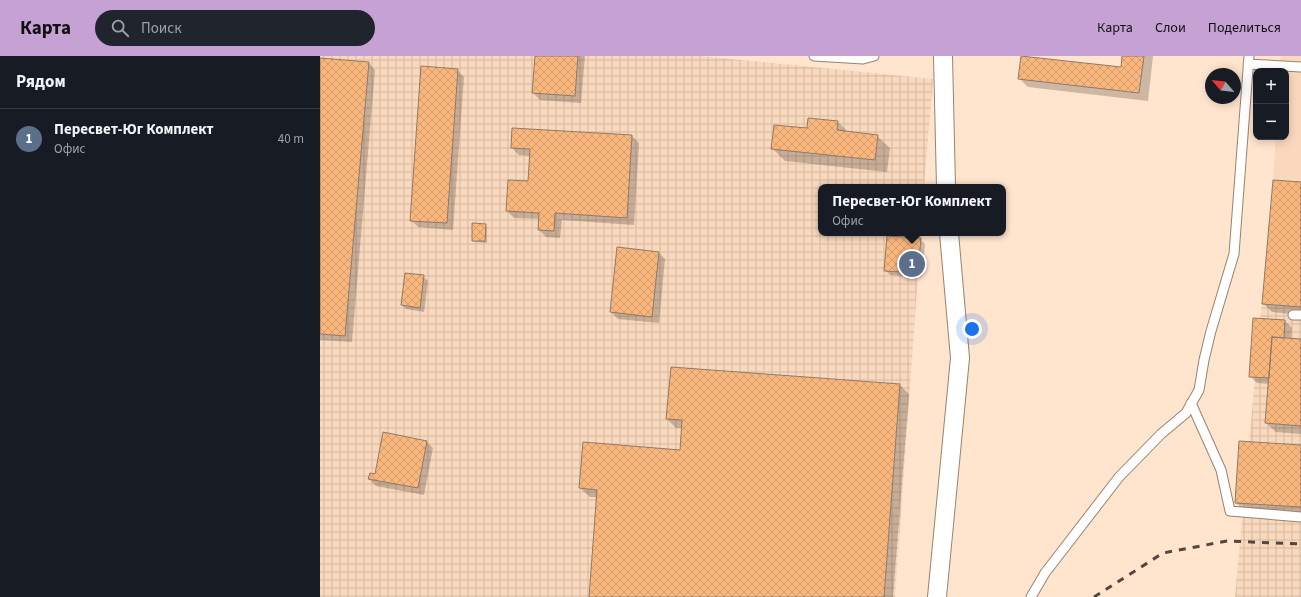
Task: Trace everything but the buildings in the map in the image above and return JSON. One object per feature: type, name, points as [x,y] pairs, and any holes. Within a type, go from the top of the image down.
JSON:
[{"type":"street","points":[[943,56],[946,184]]},
{"type":"street","points":[[938,597],[960,358],[949,236]]},
{"type":"lane","points":[[814,56],[863,59],[874,56]]},
{"type":"lane","points":[[1031,597],[1045,573],[1119,477],[1161,434],[1186,413],[1199,390],[1211,331],[1234,254],[1248,60],[1301,67]]},
{"type":"lane","points":[[1192,403],[1221,470],[1230,511],[1301,517]]},
{"type":"shaded area","points":[[320,56],[701,56],[933,79],[924,184],[818,184],[818,236],[921,236],[895,597],[320,597]]},
{"type":"shaded area","points":[[1281,56],[1301,56],[1301,182],[1273,180],[1276,140],[1289,140],[1289,68],[1280,68]]},
{"type":"shaded area","points":[[1273,180],[1301,182],[1301,597],[1235,597]]},
{"type":"railway","points":[[1094,597],[1163,553],[1227,541],[1301,544]]},
{"type":"place","name":"Пересвет-Юг Комплект","points":[[912,264]]}]
